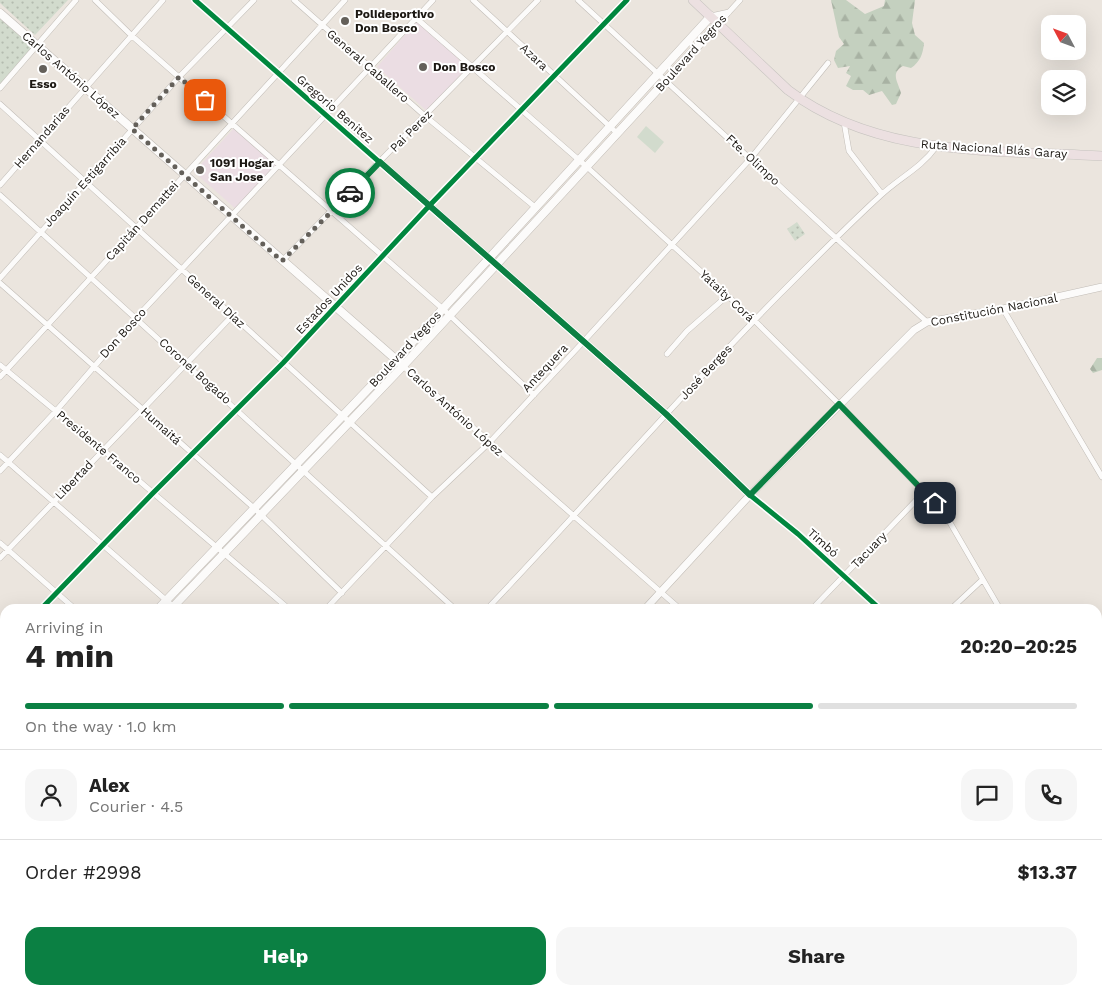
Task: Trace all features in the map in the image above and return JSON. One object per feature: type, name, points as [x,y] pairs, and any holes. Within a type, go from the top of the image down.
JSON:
[{"type":"highway","name":"Ruta Nacional Blás Garay","points":[[693,0],[800,99],[844,122],[905,142],[936,147],[1102,156]]},
{"type":"main road","name":"Carlos António López","points":[[0,13],[403,366]]},
{"type":"main road","name":"Boulevard Yegros","points":[[162,604],[396,360],[489,256],[711,16]]},
{"type":"main road","name":"Boulevard Yegros","points":[[177,604],[403,366],[718,24]]},
{"type":"street","points":[[0,88],[76,0]]},
{"type":"street","points":[[95,0],[131,35],[450,315],[534,395]]},
{"type":"street","name":"Hernandarias","points":[[0,185],[163,0]]},
{"type":"street","name":"Gregorio Benitez","points":[[195,0],[489,256],[666,414],[750,495]]},
{"type":"street","name":"Joaquín Estigarribia","points":[[0,278],[179,77],[254,0]]},
{"type":"street","name":"General Caballero","points":[[294,0],[425,116],[535,207]]},
{"type":"street","name":"Capitán Demattei","points":[[0,377],[230,122],[345,0]]},
{"type":"street","name":"Don Bosco","points":[[0,470],[56,411],[136,318],[369,66],[433,0]]},
{"type":"street","name":"Azara","points":[[473,0],[618,134]]},
{"type":"street","name":"Pai Perez","points":[[282,261],[538,0]]},
{"type":"street","name":"Fte. Olimpo","points":[[578,0],[927,322]]},
{"type":"street","name":"Estados Unidos","points":[[46,604],[153,493],[283,363],[430,205],[626,0]]},
{"type":"street","points":[[729,12],[740,0]]},
{"type":"street","name":"Boulevard Yegros","points":[[711,16],[729,12]]},
{"type":"street","name":"Boulevard Yegros","points":[[718,24],[729,12]]},
{"type":"street","name":"Yataity Corá","points":[[416,18],[587,167],[754,320],[839,404],[945,514],[997,604]]},
{"type":"street","name":"Antequera","points":[[331,604],[432,497],[489,442],[584,341],[751,158],[828,63]]},
{"type":"street","name":"General Díaz","points":[[0,104],[432,497]]},
{"type":"street","points":[[844,122],[850,151],[882,194]]},
{"type":"street","name":"José Berges","points":[[492,604],[574,518],[666,414],[754,320],[882,194],[926,161],[936,147]]},
{"type":"street","name":"Coronel Bogado","points":[[0,195],[304,469],[450,604]]},
{"type":"street","name":"Humaitá","points":[[0,283],[254,508],[260,516],[342,592]]},
{"type":"street","name":"Constitución Nacional","points":[[650,604],[750,495],[902,339],[927,322],[1003,309],[1102,287]]},
{"type":"street","points":[[667,354],[687,331],[727,296]]},
{"type":"street","points":[[1003,309],[1102,477]]},
{"type":"street","name":"Libertad","points":[[0,558],[232,316]]},
{"type":"street","name":"Presidente Franco","points":[[0,365],[283,604]]},
{"type":"street","name":"Carlos António López","points":[[403,366],[574,518],[674,604]]},
{"type":"street","points":[[0,455],[170,604]]},
{"type":"street","name":"Tacuary","points":[[817,604],[925,492]]},
{"type":"street","name":"Timbó","points":[[750,495],[798,534],[875,604]]},
{"type":"street","points":[[0,543],[69,604]]},
{"type":"street","points":[[956,604],[982,580]]},
{"type":"shaded area","name":"Don Bosco","points":[[417,21],[468,66],[428,112],[377,67]]},
{"type":"shaded area","points":[[235,127],[277,164],[236,209],[194,172]]},
{"type":"green space","points":[[0,0],[68,0],[35,35],[0,3]]},
{"type":"green space","points":[[831,0],[846,0],[865,14],[884,6],[885,0],[915,0],[912,23],[915,35],[924,43],[924,47],[914,66],[911,68],[903,66],[897,72],[896,78],[901,93],[896,104],[892,105],[882,91],[869,95],[863,90],[853,90],[846,86],[851,76],[846,73],[850,66],[838,68],[834,60],[836,51],[844,44],[839,37]]},
{"type":"green space","points":[[0,15],[35,46],[0,86]]},
{"type":"green space","points":[[646,126],[664,142],[655,153],[637,137]]},
{"type":"green space","points":[[797,222],[805,234],[795,241],[787,229]]},
{"type":"green space","points":[[1097,358],[1102,358],[1102,370],[1093,373],[1090,369]]},
{"type":"cycle path","points":[[195,0],[666,414],[750,495],[798,534],[875,604]]},
{"type":"cycle path","points":[[46,604],[283,363],[430,205],[627,0]]},
{"type":"way so far","points":[[205,100],[179,77],[132,129],[282,261],[350,193]]},
{"type":"place","name":"Polideportivo Don Bosco","points":[[345,21]]},
{"type":"place","name":"Don Bosco","points":[[423,67]]},
{"type":"place","name":"Esso","points":[[43,69]]},
{"type":"place","name":"1091 Hogar San Jose","points":[[200,170]]},
{"type":"route","points":[[350,193],[380,162],[489,256],[666,414],[750,495],[839,404],[935,503]]}]
